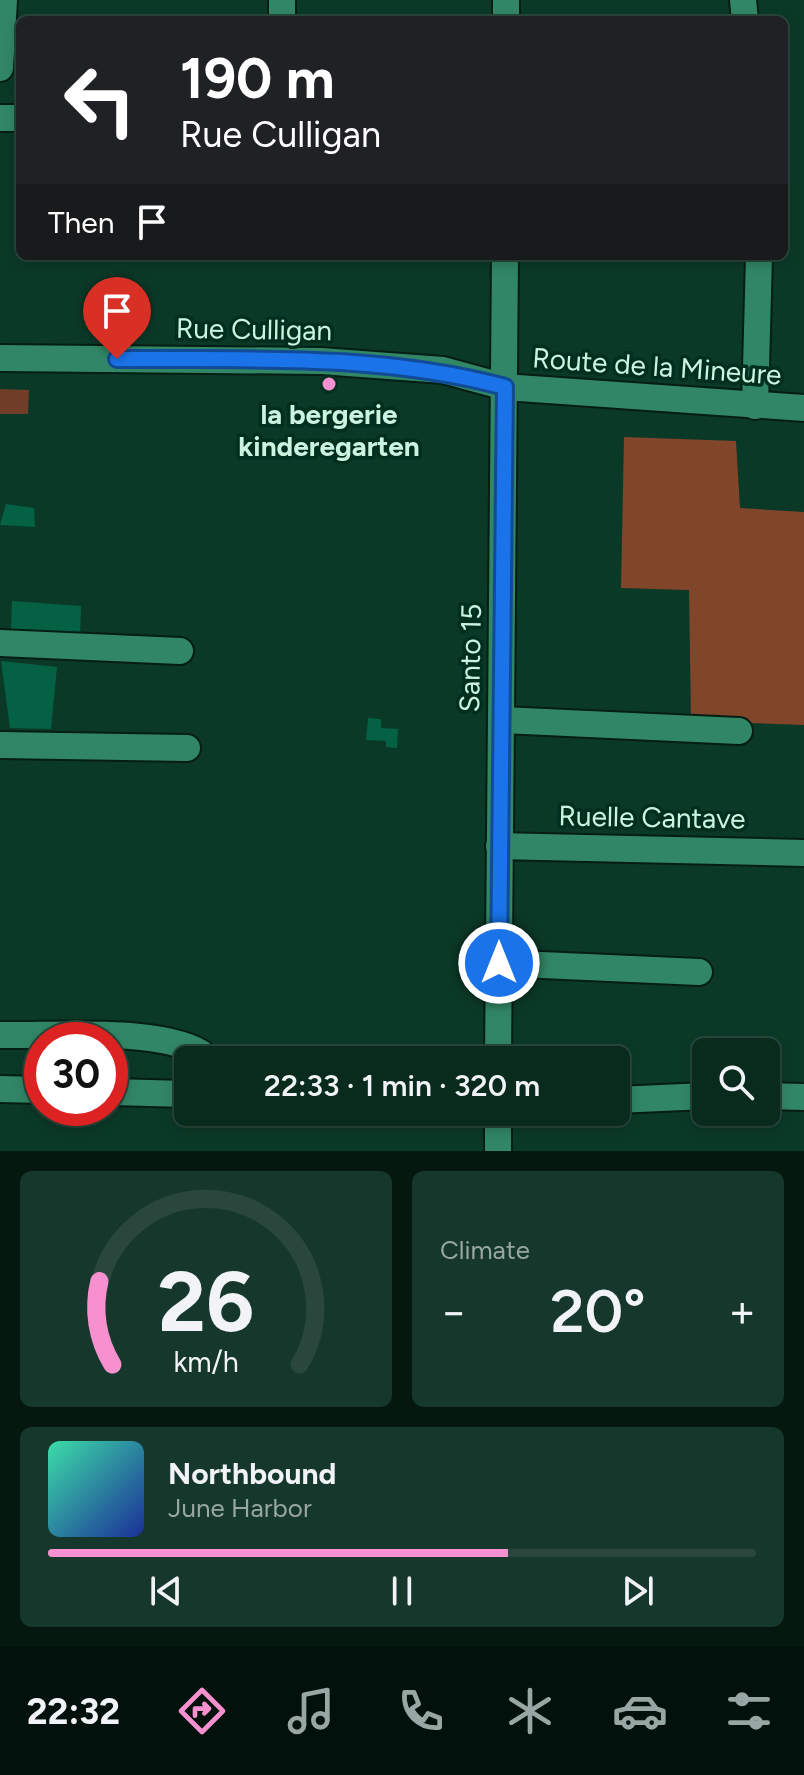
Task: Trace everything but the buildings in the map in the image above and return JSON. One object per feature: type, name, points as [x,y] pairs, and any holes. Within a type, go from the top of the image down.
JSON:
[{"type":"street","points":[[0,68],[4,0]]},
{"type":"street","name":"Santo 15","points":[[498,1046],[505,260]]},
{"type":"street","points":[[755,406],[759,260]]},
{"type":"street","name":"Rue Culligan","points":[[0,358],[321,361],[443,370],[505,387]]},
{"type":"street","name":"Route de la Mineure","points":[[505,387],[804,408]]},
{"type":"street","points":[[0,643],[180,651]]},
{"type":"street","points":[[501,720],[739,731]]},
{"type":"street","points":[[0,745],[187,748]]},
{"type":"street","name":"Ruelle Cantave","points":[[499,846],[804,853]]},
{"type":"street","points":[[499,963],[699,972]]},
{"type":"street","points":[[0,1035],[121,1036],[190,1046]]},
{"type":"street","points":[[0,1089],[24,1090]]},
{"type":"street","points":[[128,1092],[174,1094]]},
{"type":"street","points":[[780,1096],[804,1097]]},
{"type":"street","points":[[630,1099],[692,1097]]},
{"type":"street","points":[[498,1126],[498,1151]]},
{"type":"shaded area","points":[[0,389],[29,390],[28,414],[0,414]]},
{"type":"shaded area","points":[[624,437],[736,441],[740,508],[804,512],[804,725],[691,721],[689,590],[621,588]]},
{"type":"place","name":"la bergerie kinderegarten","points":[[329,384]]},
{"type":"route","points":[[117,359],[321,361],[443,370],[505,387],[499,963]]}]
